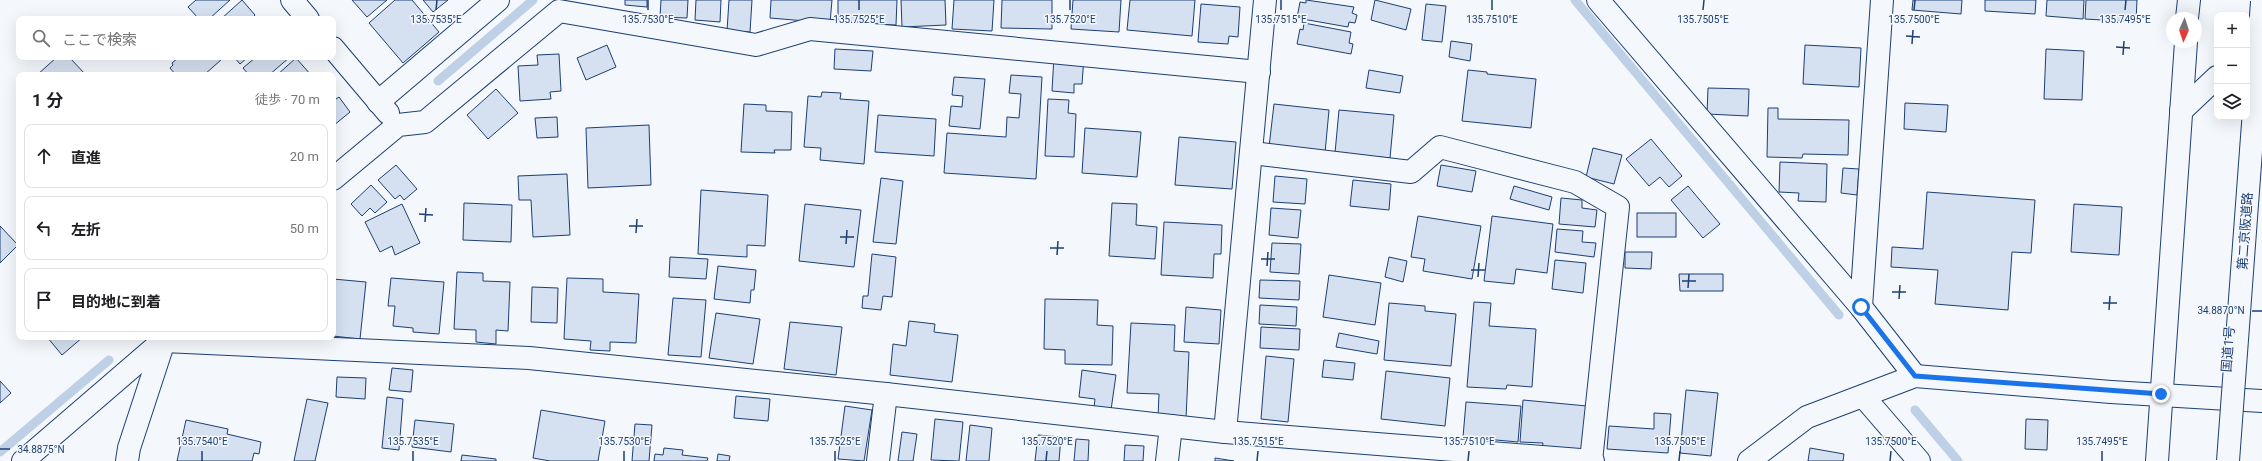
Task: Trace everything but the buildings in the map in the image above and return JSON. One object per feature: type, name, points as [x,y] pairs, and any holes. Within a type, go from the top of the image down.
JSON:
[{"type":"main road","points":[[292,0],[305,16]]},
{"type":"main road","points":[[378,102],[498,0]]},
{"type":"main road","points":[[1225,432],[1265,0]]},
{"type":"main road","points":[[1598,0],[1861,307],[1915,376]]},
{"type":"main road","points":[[1861,307],[1882,0]]},
{"type":"main road","points":[[2187,12],[2188,0]]},
{"type":"main road","points":[[2247,48],[2251,0]]},
{"type":"main road","name":"第二京阪道路","points":[[2228,461],[2262,2]]},
{"type":"main road","points":[[336,177],[398,125],[426,122],[559,11],[756,45],[810,29],[1259,72]]},
{"type":"main road","points":[[2157,461],[2186,48]]},
{"type":"main road","points":[[336,52],[398,125]]},
{"type":"main road","points":[[2181,111],[2214,80]]},
{"type":"main road","name":"国道1号","points":[[2221,461],[2243,120]]},
{"type":"main road","points":[[185,340],[529,358],[886,394],[1225,432],[1474,456],[1592,461],[1618,207],[1574,182],[1440,147],[1411,172],[1252,153]]},
{"type":"main road","points":[[23,461],[165,340]]},
{"type":"main road","points":[[127,461],[129,448],[166,340]]},
{"type":"main road","points":[[1749,461],[1807,417],[1915,376],[2262,401]]},
{"type":"main road","points":[[878,461],[886,394]]},
{"type":"main road","points":[[1863,396],[1919,461]]},
{"type":"main road","points":[[1167,461],[1171,426]]},
{"type":"waterway","points":[[438,81],[533,0]]},
{"type":"waterway","points":[[1575,0],[1839,315]]},
{"type":"waterway","points":[[0,452],[109,360]]},
{"type":"waterway","points":[[1915,410],[1958,461]]},
{"type":"route","points":[[1861,307],[1915,376],[2111,392],[2161,394]]}]
